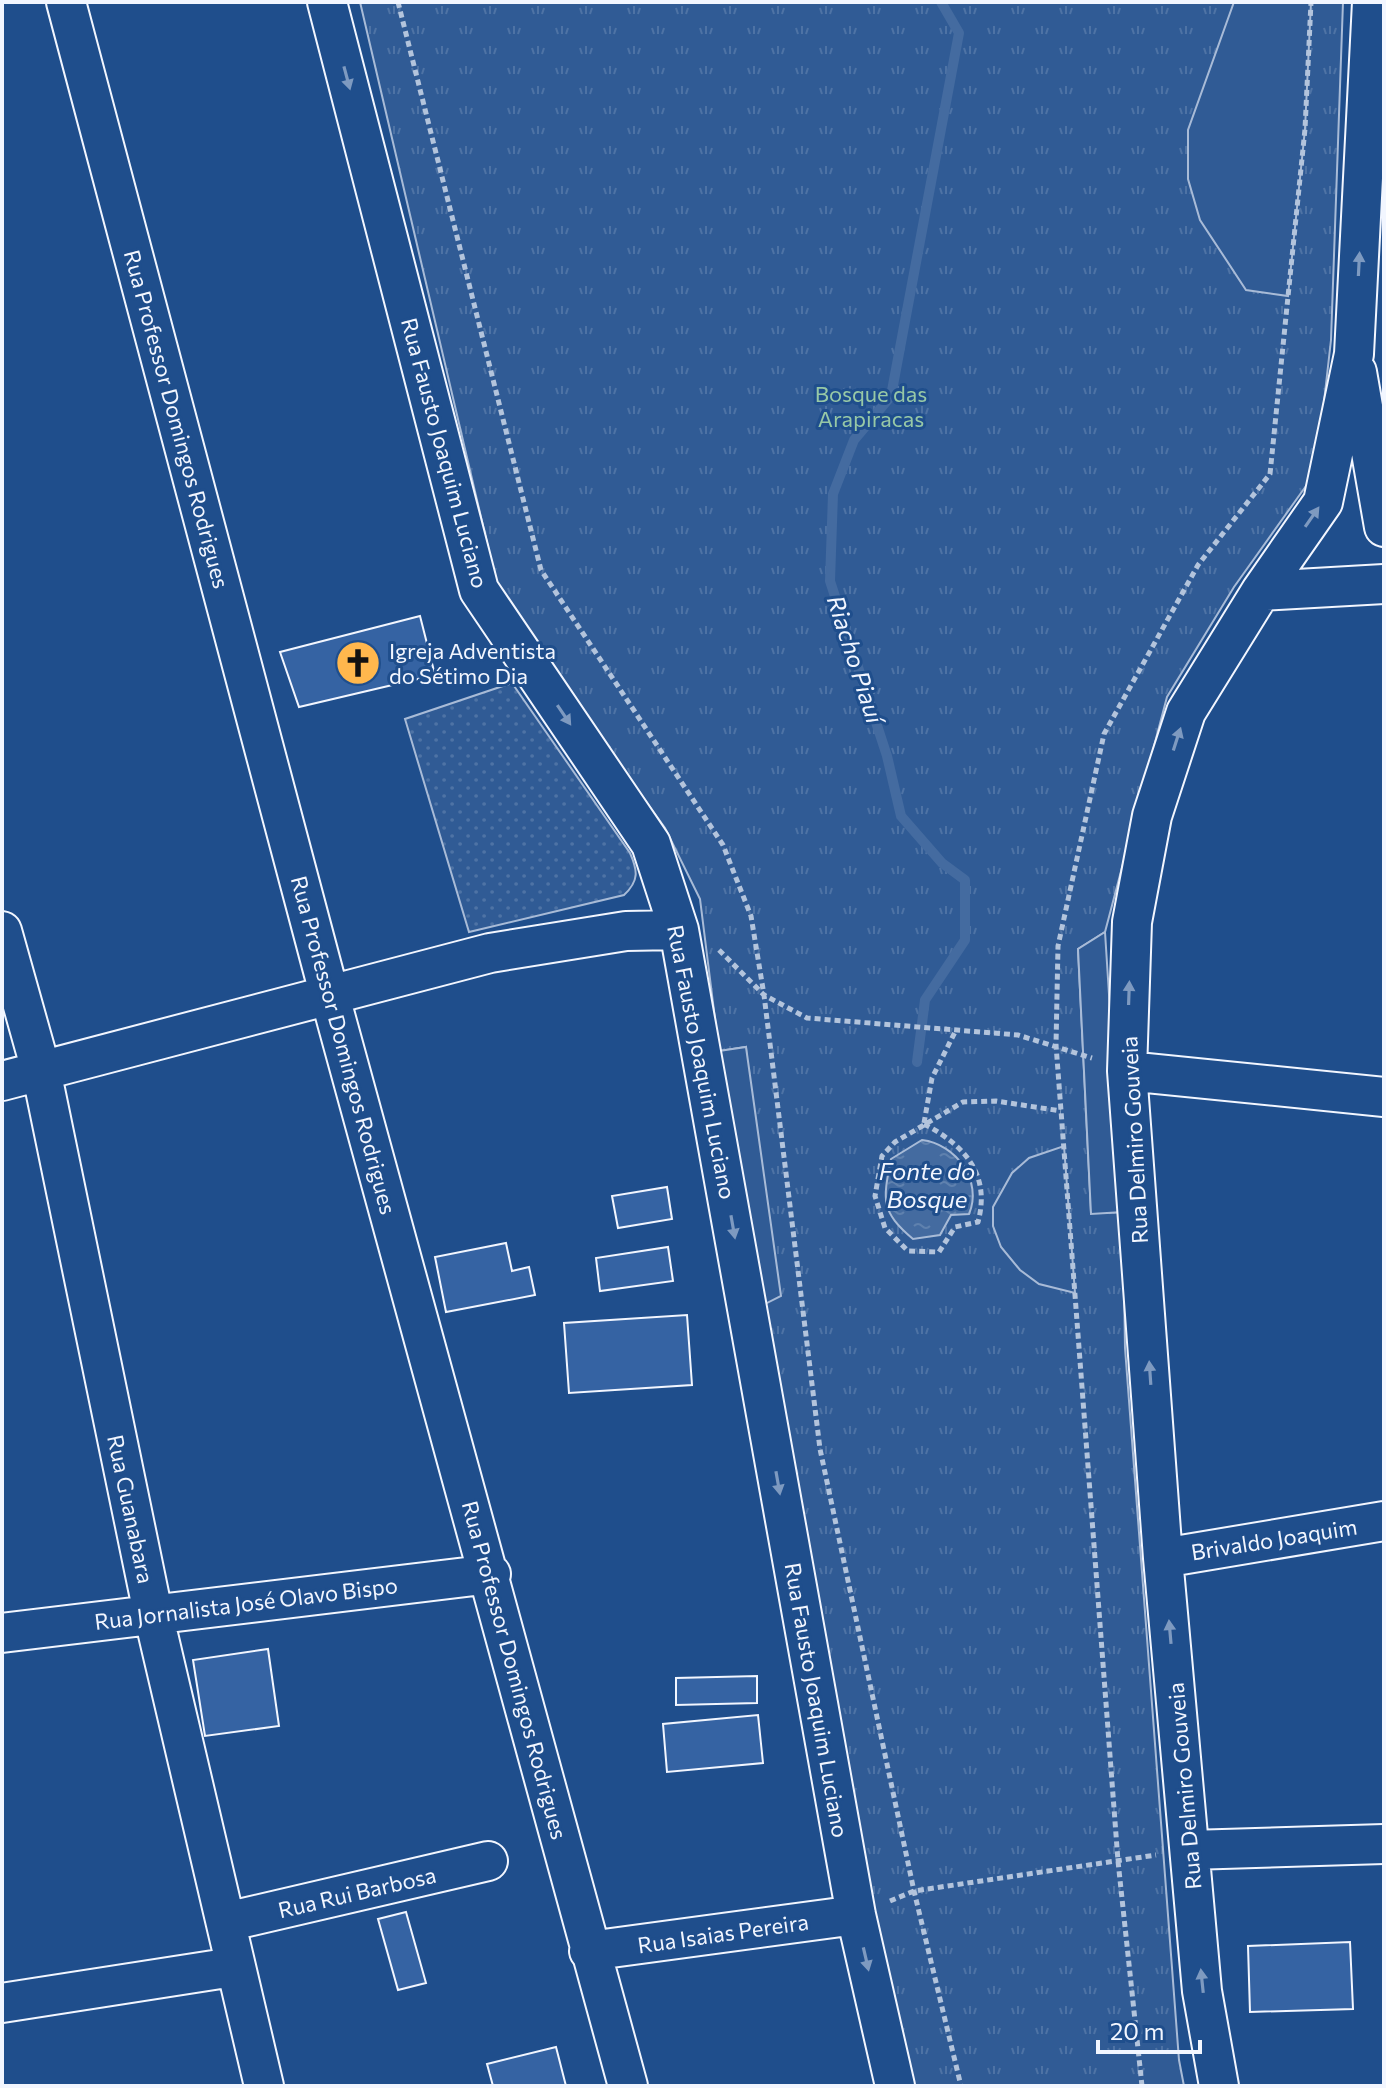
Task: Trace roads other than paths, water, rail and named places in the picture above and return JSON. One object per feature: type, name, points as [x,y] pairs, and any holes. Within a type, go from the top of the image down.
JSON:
[{"type":"street","name":"Rua Professor Domingos Rodrigues","points":[[66,2],[329,993],[491,1574],[589,1951],[628,2086]]},
{"type":"street","name":"Rua Fausto Joaquim Luciano","points":[[327,2],[479,590],[651,844],[679,930],[856,1915],[895,2086]]},
{"type":"street","name":"Rua Delmiro Gouveia","points":[[1219,2086],[1202,1991],[1163,1558],[1127,1071],[1132,922],[1152,816],[1186,712],[1261,591],[1323,502],[1354,354],[1372,2]]},
{"type":"street","points":[[1354,354],[1384,527]]},
{"type":"street","points":[[1261,591],[1384,584]]},
{"type":"street","points":[[2,1081],[490,953],[626,931],[679,930]]},
{"type":"street","name":"Rua Guanabara","points":[[2,931],[41,1070],[153,1613],[226,1922],[233,1967],[264,2086]]},
{"type":"street","points":[[1127,1071],[1384,1097]]},
{"type":"street","name":"Brivaldo Joaquim","points":[[1163,1558],[1384,1521]]},
{"type":"street","name":"Rua Jornalista José Olavo Bispo","points":[[2,1633],[491,1574]]},
{"type":"street","points":[[1190,1850],[1384,1844]]},
{"type":"street","name":"Rua Rui Barbosa","points":[[226,1922],[488,1861]]},
{"type":"street","name":"Rua Isaias Pereira","points":[[589,1951],[856,1915]]},
{"type":"street","points":[[2,2003],[233,1967]]},
{"type":"water","name":"Fonte do Bosque","points":[[922,1140],[956,1156],[969,1177],[972,1202],[969,1214],[951,1215],[940,1235],[913,1239],[889,1212],[886,1185],[891,1159]]},
{"type":"waterway","name":"Riacho Piauí","points":[[917,1062],[925,1000],[965,940],[965,880],[942,863],[901,816],[887,756],[830,581],[833,494],[854,440],[891,396],[959,33],[941,2]]},
{"type":"place","name":"Igreja Adventista do Sétimo Dia","points":[[358,663]]},
{"type":"park label","name":"Bosque das Arapiracas","points":[[871,406]]}]
